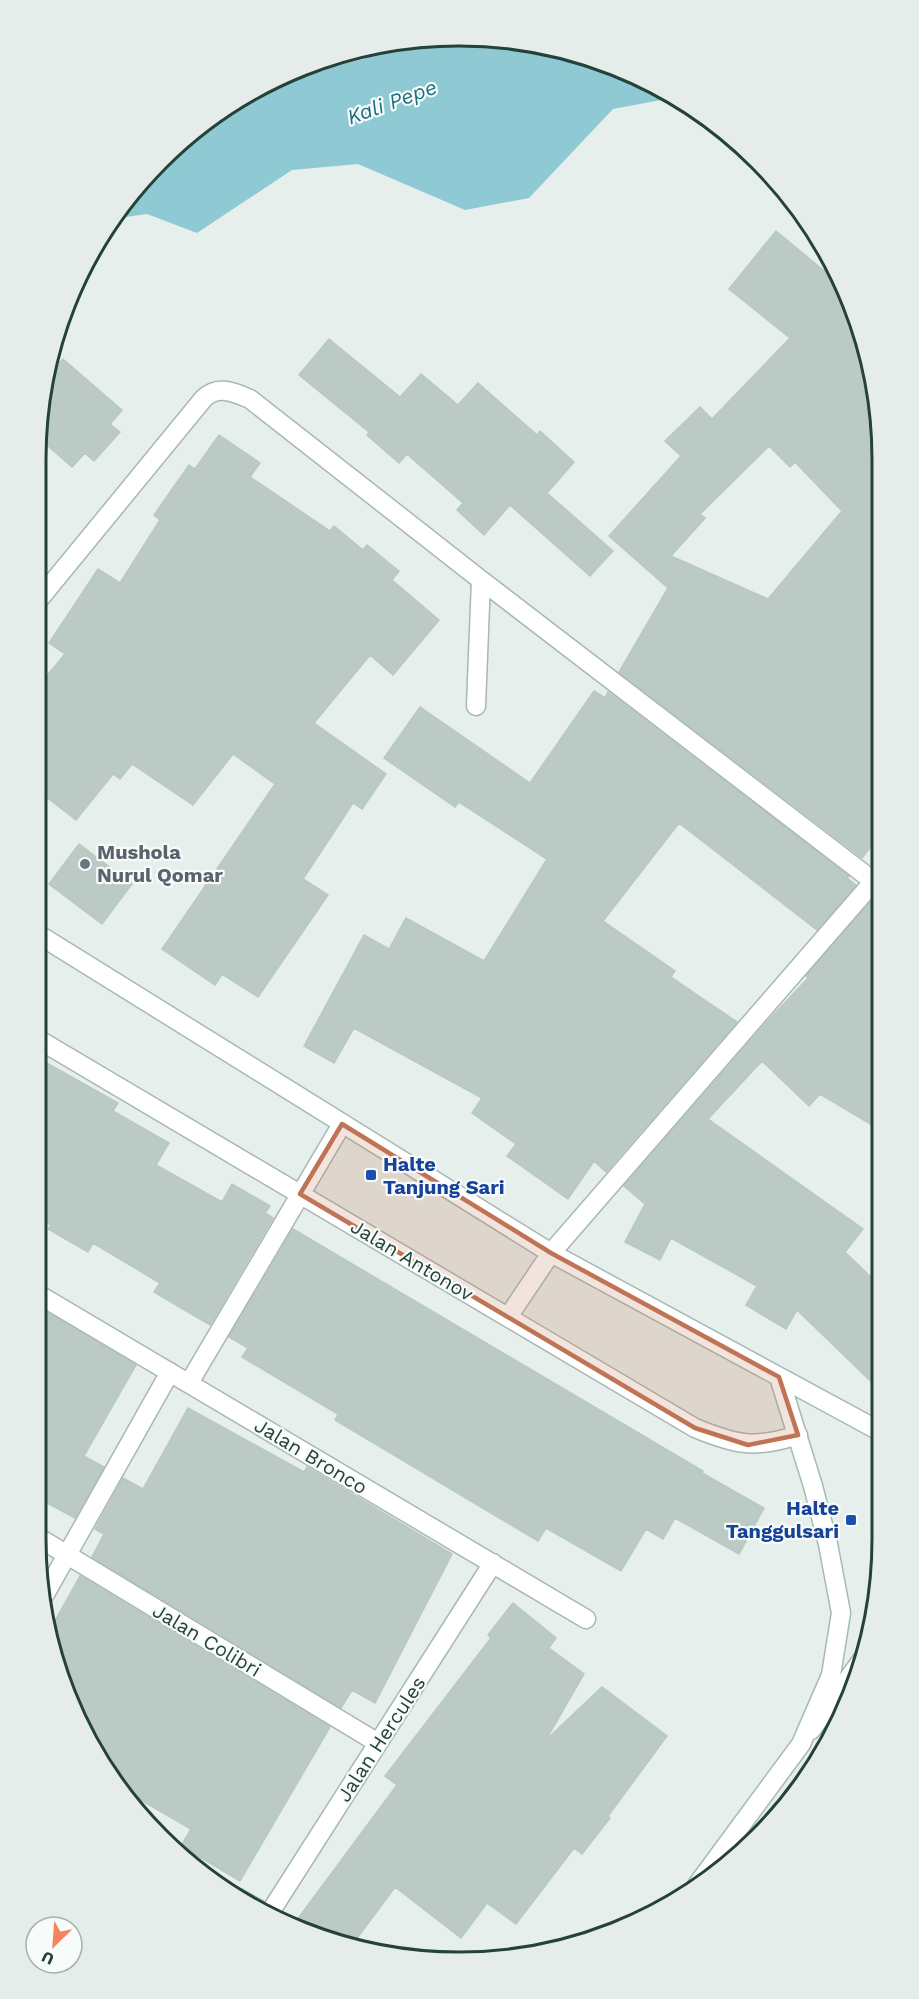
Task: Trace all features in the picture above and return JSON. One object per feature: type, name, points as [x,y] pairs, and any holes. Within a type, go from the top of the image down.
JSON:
[{"type":"street","points":[[46,591],[204,398],[218,390],[233,392],[250,399],[481,580],[872,875]]},
{"type":"street","points":[[476,706],[481,580]]},
{"type":"street","points":[[508,1317],[551,1253],[872,888]]},
{"type":"street","points":[[46,939],[551,1253],[872,1427]]},
{"type":"street","name":"Jalan Antonov","points":[[46,1044],[695,1428],[713,1436],[748,1445],[777,1442],[798,1435]]},
{"type":"street","points":[[189,1383],[342,1124]]},
{"type":"street","name":"Jalan Bronco","points":[[46,1299],[586,1619]]},
{"type":"street","points":[[49,1587],[170,1372]]},
{"type":"street","points":[[779,1377],[798,1435],[828,1544],[841,1613],[831,1675],[801,1744]]},
{"type":"street","name":"Jalan Colibri","points":[[46,1542],[378,1743]]},
{"type":"street","name":"Jalan Hercules","points":[[273,1908],[493,1563]]},
{"type":"street","points":[[709,1868],[849,1678]]},
{"type":"highlighted area","points":[[342,1124],[551,1253],[779,1377],[798,1435],[748,1445],[695,1428],[300,1194]]},
{"type":"water","name":"Kali Pepe","points":[[432,47],[487,47],[513,50],[540,54],[592,68],[662,100],[613,109],[529,198],[465,210],[358,164],[292,170],[197,233],[147,214],[125,217],[167,167],[230,116],[301,78],[326,68],[379,54]]},
{"type":"building","points":[[776,231],[830,277],[851,327],[865,379],[869,406],[872,432],[872,845],[862,858],[619,672],[668,588],[609,536],[681,456],[665,441],[700,407],[712,419],[790,338],[729,289]],"holes":[[[769,446],[790,467],[795,462],[842,511],[768,599],[671,556],[705,518],[700,514]]]},
{"type":"building","points":[[329,339],[400,397],[421,374],[458,405],[478,383],[537,435],[540,431],[574,462],[547,493],[613,551],[590,576],[510,505],[484,535],[457,510],[463,503],[407,454],[399,463],[367,435],[369,432],[299,375]]},
{"type":"building","points":[[63,359],[122,410],[110,424],[120,432],[94,461],[85,453],[72,467],[47,445],[50,406],[58,365]]},
{"type":"building","points":[[219,435],[260,463],[250,477],[330,531],[334,526],[363,550],[367,545],[399,571],[392,580],[439,620],[393,675],[370,655],[314,723],[386,774],[362,809],[353,803],[303,879],[328,895],[258,997],[222,974],[215,985],[162,949],[275,784],[233,754],[193,805],[132,764],[120,779],[113,774],[76,820],[46,797],[46,677],[65,654],[49,643],[98,569],[120,583],[160,520],[154,515],[189,465],[195,469]]},
{"type":"building","points":[[594,691],[605,698],[608,692],[849,876],[847,878],[856,885],[817,930],[679,823],[603,921],[675,971],[671,977],[737,1022],[606,1172],[594,1161],[568,1199],[507,1156],[516,1144],[472,1113],[482,1098],[354,1028],[334,1063],[304,1046],[364,935],[389,949],[406,918],[484,961],[547,859],[459,802],[455,807],[384,758],[420,707],[530,783]]},
{"type":"building","name":"Mushola Nurul Qomar","points":[[79,844],[132,884],[102,924],[49,884]]},
{"type":"building","points":[[872,900],[872,1125],[820,1094],[809,1106],[762,1061],[708,1119],[863,1229],[845,1252],[872,1278],[872,1382],[797,1310],[786,1329],[746,1305],[757,1286],[671,1238],[660,1260],[625,1242],[645,1204],[624,1186],[764,1025],[808,978],[806,976]]},
{"type":"building","points":[[46,1063],[118,1103],[113,1111],[169,1143],[156,1165],[222,1202],[232,1184],[270,1206],[265,1213],[273,1218],[210,1325],[154,1292],[160,1283],[93,1243],[88,1252],[48,1229],[51,1225],[46,1222]]},
{"type":"building","points":[[293,1229],[764,1508],[739,1554],[675,1518],[663,1539],[646,1529],[621,1571],[546,1528],[538,1541],[335,1420],[338,1414],[242,1357],[248,1348],[229,1337]]},
{"type":"building","points":[[46,1312],[136,1365],[84,1456],[104,1467],[75,1518],[46,1502]]},
{"type":"building","points":[[188,1408],[304,1472],[307,1467],[452,1554],[375,1703],[352,1690],[341,1708],[92,1557],[104,1534],[95,1529],[123,1478],[143,1489]]},
{"type":"building","points":[[80,1576],[330,1727],[240,1881],[182,1845],[191,1829],[138,1799],[116,1769],[78,1698],[68,1672],[54,1622]]},
{"type":"building","points":[[513,1603],[556,1638],[549,1648],[584,1674],[546,1740],[602,1687],[667,1736],[582,1854],[574,1848],[516,1924],[487,1903],[461,1938],[395,1887],[356,1939],[297,1919],[397,1785],[385,1776],[491,1638],[488,1635]]},
{"type":"place","name":"Mushola Nurul Qomar","points":[[85,864]]},
{"type":"place","name":"Halte Tanjung Sari","points":[[371,1175]]},
{"type":"place","name":"Halte Tanggulsari","points":[[851,1520]]}]
